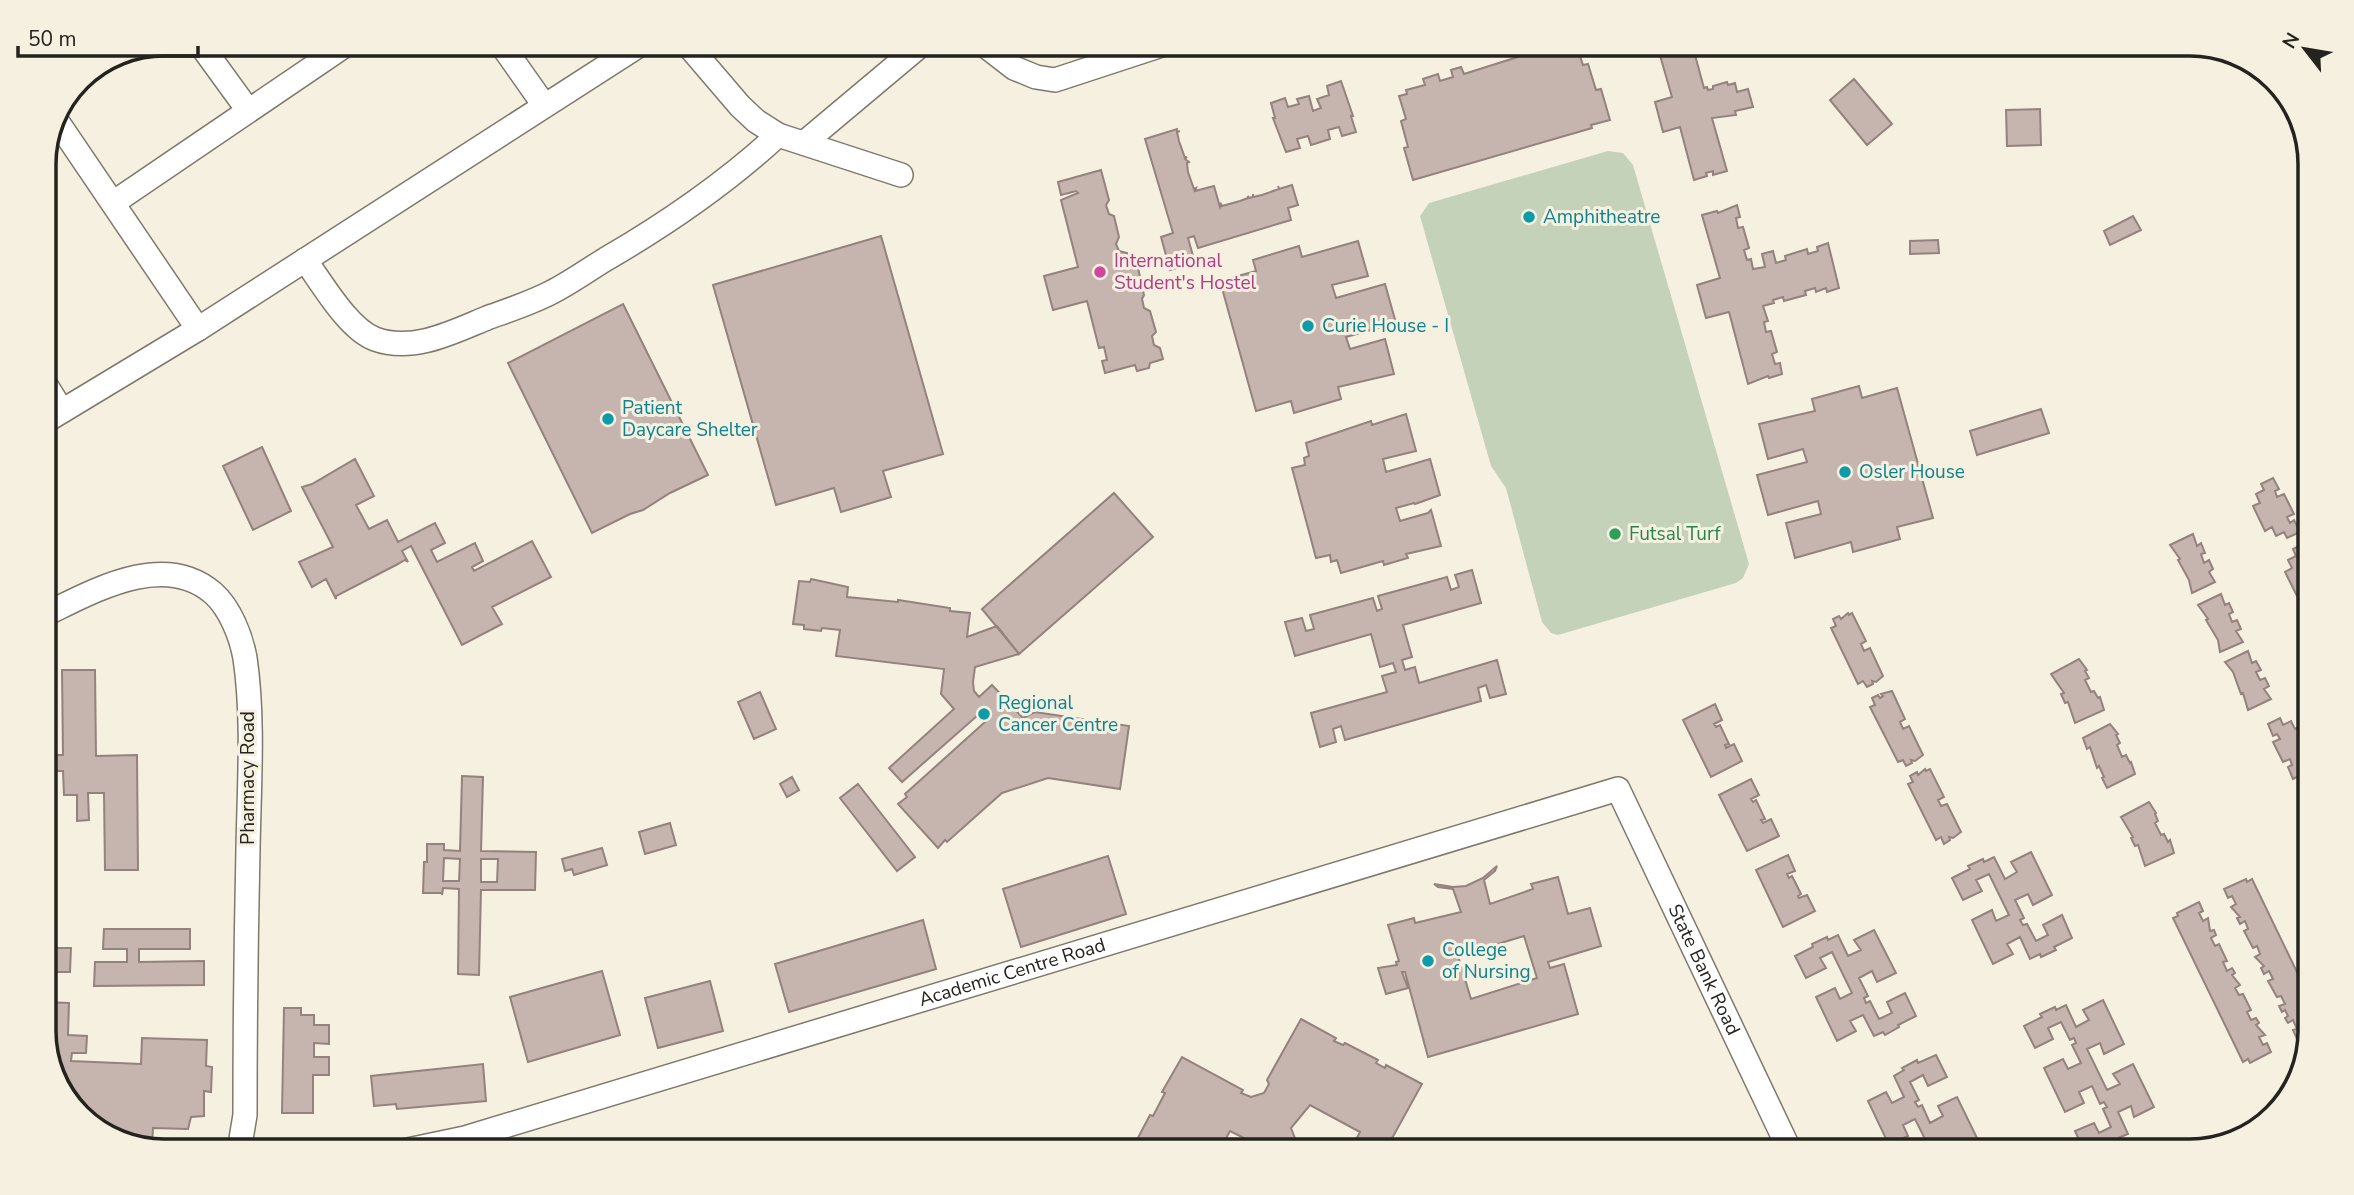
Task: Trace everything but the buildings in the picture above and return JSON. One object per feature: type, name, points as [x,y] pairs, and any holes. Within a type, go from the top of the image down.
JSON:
[{"type":"street","points":[[209,56],[248,110]]},
{"type":"street","points":[[113,203],[329,56]]},
{"type":"street","points":[[509,56],[544,105]]},
{"type":"street","points":[[56,414],[198,329],[621,56]]},
{"type":"street","points":[[697,56],[740,106],[756,121],[778,135],[901,175]]},
{"type":"street","points":[[804,143],[908,56]]},
{"type":"street","points":[[998,56],[1014,68],[1036,77],[1055,80],[1128,56]]},
{"type":"street","points":[[62,129],[198,329]]},
{"type":"street","points":[[305,260],[343,312],[362,332],[375,339],[402,343],[436,339],[551,292],[574,279],[708,194],[741,169],[778,135]]},
{"type":"street","name":"Pharmacy Road","points":[[56,609],[97,589],[123,580],[152,575],[175,576],[200,584],[213,593],[236,627],[244,657],[248,709],[249,797],[245,1115],[241,1139]]},
{"type":"street","name":"Academic Centre Road","points":[[460,1139],[1618,789]]},
{"type":"street","name":"State Bank Road","points":[[1618,789],[1784,1139]]},
{"type":"green space","points":[[1608,151],[1623,153],[1633,165],[1749,564],[1743,578],[1736,583],[1558,635],[1551,633],[1542,622],[1506,488],[1491,466],[1420,216],[1429,203]]},
{"type":"place","name":"Amphitheatre","points":[[1529,217]]},
{"type":"place","name":"International Student's Hostel","points":[[1100,272]]},
{"type":"place","name":"Curie House - I","points":[[1308,326]]},
{"type":"place","name":"Patient Daycare Shelter","points":[[608,419]]},
{"type":"place","name":"Osler House","points":[[1845,472]]},
{"type":"place","name":"Futsal Turf","points":[[1615,534]]},
{"type":"place","name":"Regional Cancer Centre","points":[[984,714]]},
{"type":"place","name":"College of Nursing","points":[[1428,961]]}]
